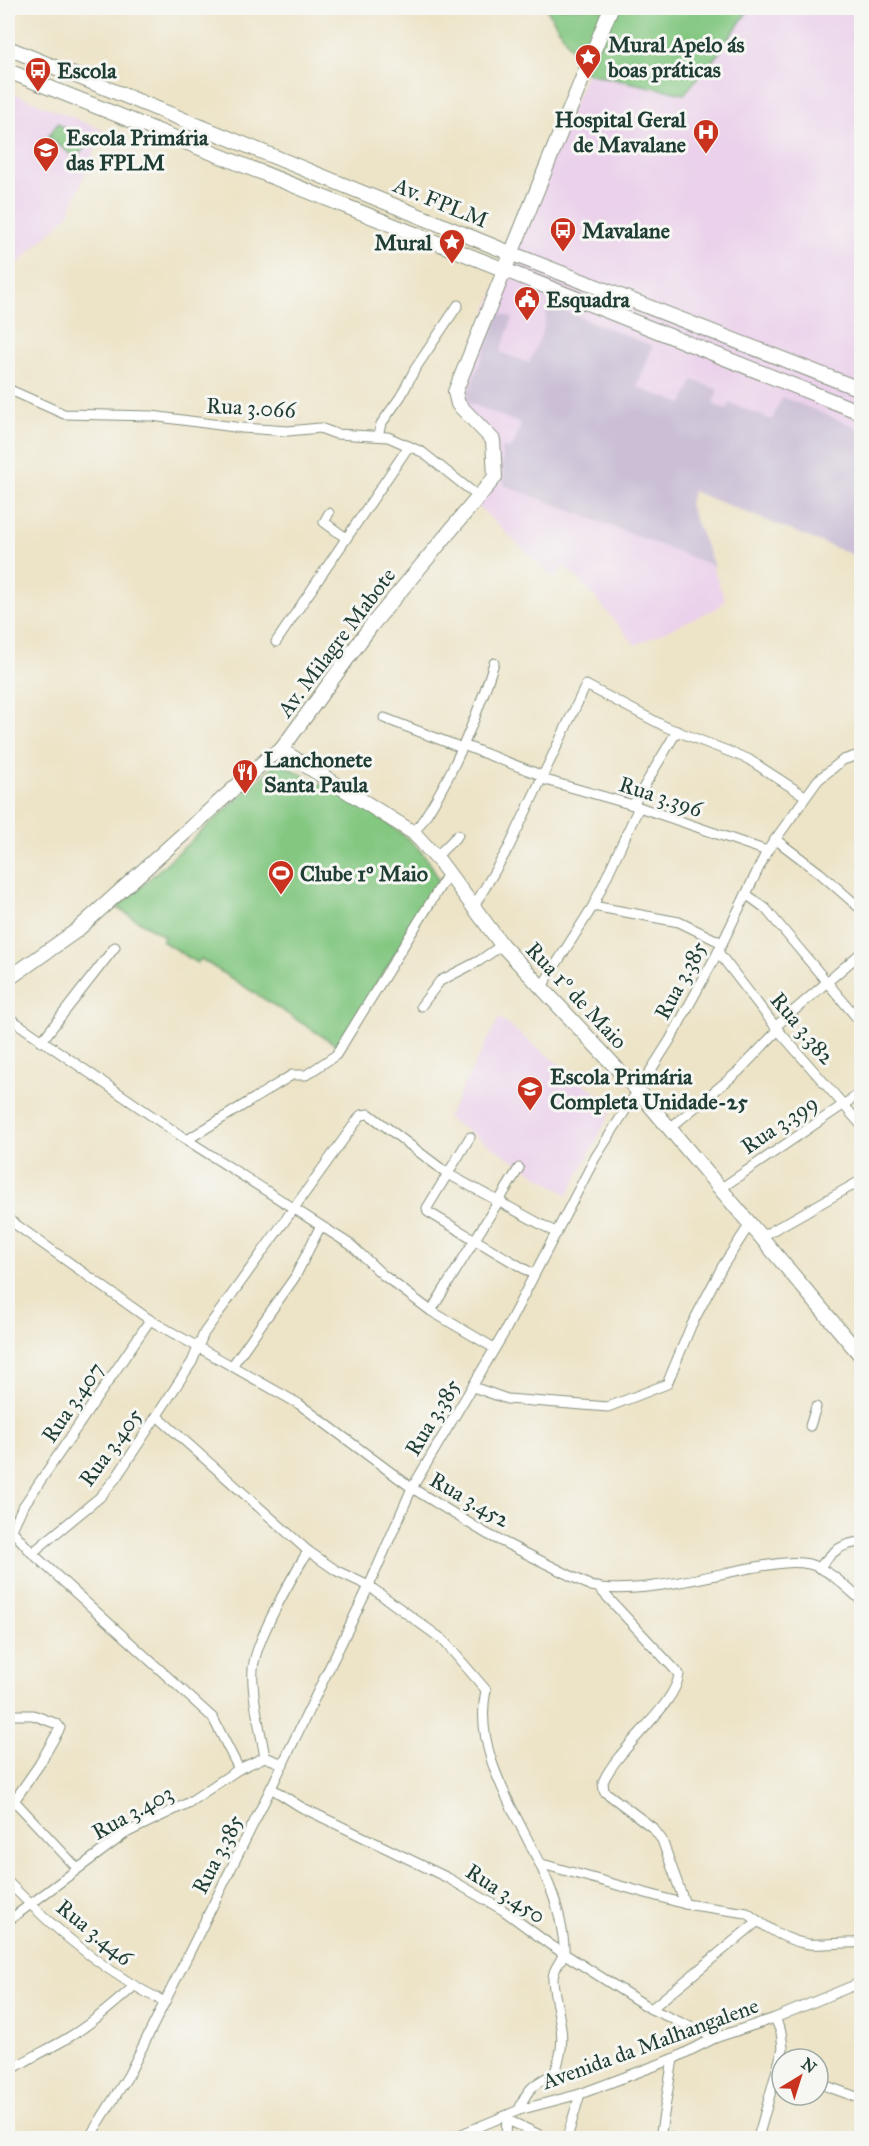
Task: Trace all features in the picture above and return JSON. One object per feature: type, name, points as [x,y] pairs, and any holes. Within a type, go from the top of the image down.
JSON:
[{"type":"street","name":"Av. Milagre Mabote","points":[[8,978],[76,931],[261,765],[281,750],[371,626],[495,477],[493,440],[458,404],[456,392],[510,253],[611,8]]},
{"type":"street","name":"Av. FPLM","points":[[8,48],[510,253],[861,390]]},
{"type":"street","name":"Av. FPLM","points":[[8,71],[861,413]]},
{"type":"street","points":[[378,436],[390,410],[458,305]]},
{"type":"street","name":"Rua 3.066","points":[[8,389],[64,414],[152,416],[242,428],[288,431],[320,428],[336,434],[388,437],[422,452],[479,497]]},
{"type":"street","points":[[276,642],[409,446]]},
{"type":"street","points":[[329,513],[324,522],[346,538]]},
{"type":"street","points":[[414,833],[437,799],[463,746],[494,663]]},
{"type":"street","points":[[473,908],[496,871],[586,686],[677,731],[748,759],[805,796]]},
{"type":"street","name":"Rua 3.396","points":[[384,718],[463,746],[542,778],[636,806],[767,851]]},
{"type":"street","points":[[541,988],[593,906],[636,806],[677,731]]},
{"type":"street","name":"Rua 1º de Maio","points":[[281,750],[414,833],[436,858],[502,945],[638,1090],[861,1357]]},
{"type":"street","name":"Rua 3.385","points":[[89,2139],[128,2076],[272,1788],[369,1586],[412,1488],[474,1387],[595,1158],[670,1040],[720,948],[767,851],[793,819],[805,796],[834,766],[861,754]]},
{"type":"street","points":[[436,858],[458,835]]},
{"type":"street","points":[[775,839],[820,873],[861,910]]},
{"type":"street","points":[[187,1140],[284,1080],[292,1076],[306,1075],[336,1055],[448,874]]},
{"type":"street","points":[[746,894],[765,908],[861,1024]]},
{"type":"street","points":[[593,906],[679,922],[720,948]]},
{"type":"street","points":[[421,1006],[440,981],[479,961],[502,945]]},
{"type":"street","points":[[41,1042],[115,947]]},
{"type":"street","name":"Rua 3.382","points":[[720,948],[776,1028],[861,1126]]},
{"type":"street","points":[[670,1128],[739,1071],[776,1028],[861,952]]},
{"type":"street","points":[[8,1017],[41,1042],[187,1140],[351,1245],[383,1275],[431,1311],[494,1348]]},
{"type":"street","name":"Rua 3.399","points":[[720,1190],[861,1092]]},
{"type":"street","name":"Rua 3.405","points":[[32,1552],[100,1497],[192,1362],[204,1332],[361,1115],[365,1113],[448,1174]]},
{"type":"street","points":[[470,1137],[427,1208],[428,1212],[533,1274]]},
{"type":"street","points":[[431,1311],[519,1168]]},
{"type":"street","points":[[448,1174],[500,1200],[557,1233]]},
{"type":"street","points":[[761,1237],[861,1180]]},
{"type":"street","name":"Rua 3.452","points":[[8,1219],[150,1320],[323,1420],[412,1488],[487,1534],[598,1587],[661,1585],[768,1565],[798,1562],[819,1568],[861,1601]]},
{"type":"street","points":[[474,1387],[507,1399],[608,1407],[667,1384],[691,1326],[722,1267],[750,1224]]},
{"type":"street","points":[[232,1366],[295,1277],[320,1227]]},
{"type":"street","name":"Rua 3.407","points":[[9,1533],[150,1320]]},
{"type":"street","points":[[810,1426],[816,1407]]},
{"type":"street","points":[[157,1416],[308,1551],[337,1571],[369,1586],[442,1640],[486,1690],[482,1709],[488,1754],[542,1864],[559,1916],[564,1953],[553,1974],[560,2010],[562,2054],[554,2074],[536,2082],[525,2094],[519,2110]]},
{"type":"street","points":[[9,1533],[213,1718],[239,1769]]},
{"type":"street","points":[[819,1568],[829,1556],[846,1543],[861,1542]]},
{"type":"street","points":[[283,1764],[265,1757],[252,1670],[259,1646],[291,1579],[308,1551]]},
{"type":"street","points":[[598,1587],[679,1674],[675,1691],[625,1747],[603,1782],[604,1791],[653,1828],[662,1840],[685,1904]]},
{"type":"street","points":[[8,1715],[33,1715],[57,1724],[60,1728],[39,1765],[11,1797],[77,1868]]},
{"type":"street","name":"Rua 3.403","points":[[8,1921],[126,1833],[188,1803],[239,1769],[265,1757]]},
{"type":"street","name":"Rua 3.450","points":[[272,1788],[310,1812],[448,1878],[503,1910],[564,1953],[651,2009],[715,2038]]},
{"type":"street","points":[[542,1864],[685,1904],[747,1913],[788,1938],[809,1944],[837,1941],[861,1943]]},
{"type":"street","name":"Rua 3.446","points":[[8,1882],[29,1904],[134,1987],[165,2002]]},
{"type":"street","points":[[651,2009],[758,1921]]},
{"type":"street","name":"Avenida da Malhangalene","points":[[452,2139],[507,2118],[519,2110],[580,2094],[673,2059],[715,2038],[775,2018],[861,1982]]},
{"type":"street","points":[[8,2072],[29,2057],[66,2039],[103,2014],[134,1987]]},
{"type":"street","points":[[775,2018],[781,2032],[783,2047]]},
{"type":"street","points":[[673,2059],[661,2137],[673,2139]]},
{"type":"street","points":[[830,2087],[861,2099]]},
{"type":"street","points":[[567,2139],[580,2094]]},
{"type":"street","points":[[759,2139],[770,2102]]},
{"type":"street","points":[[506,2139],[507,2118],[546,2139]]},
{"type":"shaded area","points":[[614,8],[861,8],[861,555],[692,491],[689,504],[725,600],[719,607],[635,645],[580,580],[564,566],[554,578],[474,502],[495,477],[493,441],[458,404],[489,305]]},
{"type":"shaded area","name":"Escola Primária das FPLM","points":[[8,91],[103,130],[68,215],[8,273]]},
{"type":"shaded area","points":[[549,305],[653,346],[637,387],[683,404],[693,380],[718,390],[713,404],[727,410],[730,403],[772,420],[782,397],[861,429],[861,558],[692,491],[689,505],[714,566],[504,485],[502,448],[507,449],[513,446],[521,424],[469,403],[466,398],[500,313],[513,318],[500,352],[529,363],[543,330]]},
{"type":"shaded area","name":"Escola Primária Completa Unidade-25","points":[[499,1018],[614,1106],[568,1195],[447,1118]]},
{"type":"green space","points":[[546,8],[750,8],[718,54],[684,94],[586,73]]},
{"type":"green space","points":[[58,123],[86,145],[76,158],[48,137]]},
{"type":"green space","name":"Clube 1º Maio","points":[[278,762],[345,797],[395,828],[431,865],[439,884],[338,1046],[201,959],[197,963],[162,941],[164,936],[117,908]]},
{"type":"place","name":"Mural Apelo ás boas práticas","points":[[588,80]]},
{"type":"place","name":"Escola","points":[[38,93]]},
{"type":"place","name":"Hospital Geral de Mavalane","points":[[706,155]]},
{"type":"place","name":"Escola Primária das FPLM","points":[[46,173]]},
{"type":"place","name":"Mavalane","points":[[563,253]]},
{"type":"place","name":"Mural","points":[[452,265]]},
{"type":"place","name":"Esquadra","points":[[527,322]]},
{"type":"place","name":"Lanchonete Santa Paula","points":[[245,795]]},
{"type":"place","name":"Clube 1º Maio","points":[[281,896]]},
{"type":"place","name":"Escola Primária Completa Unidade-25","points":[[530,1112]]}]
